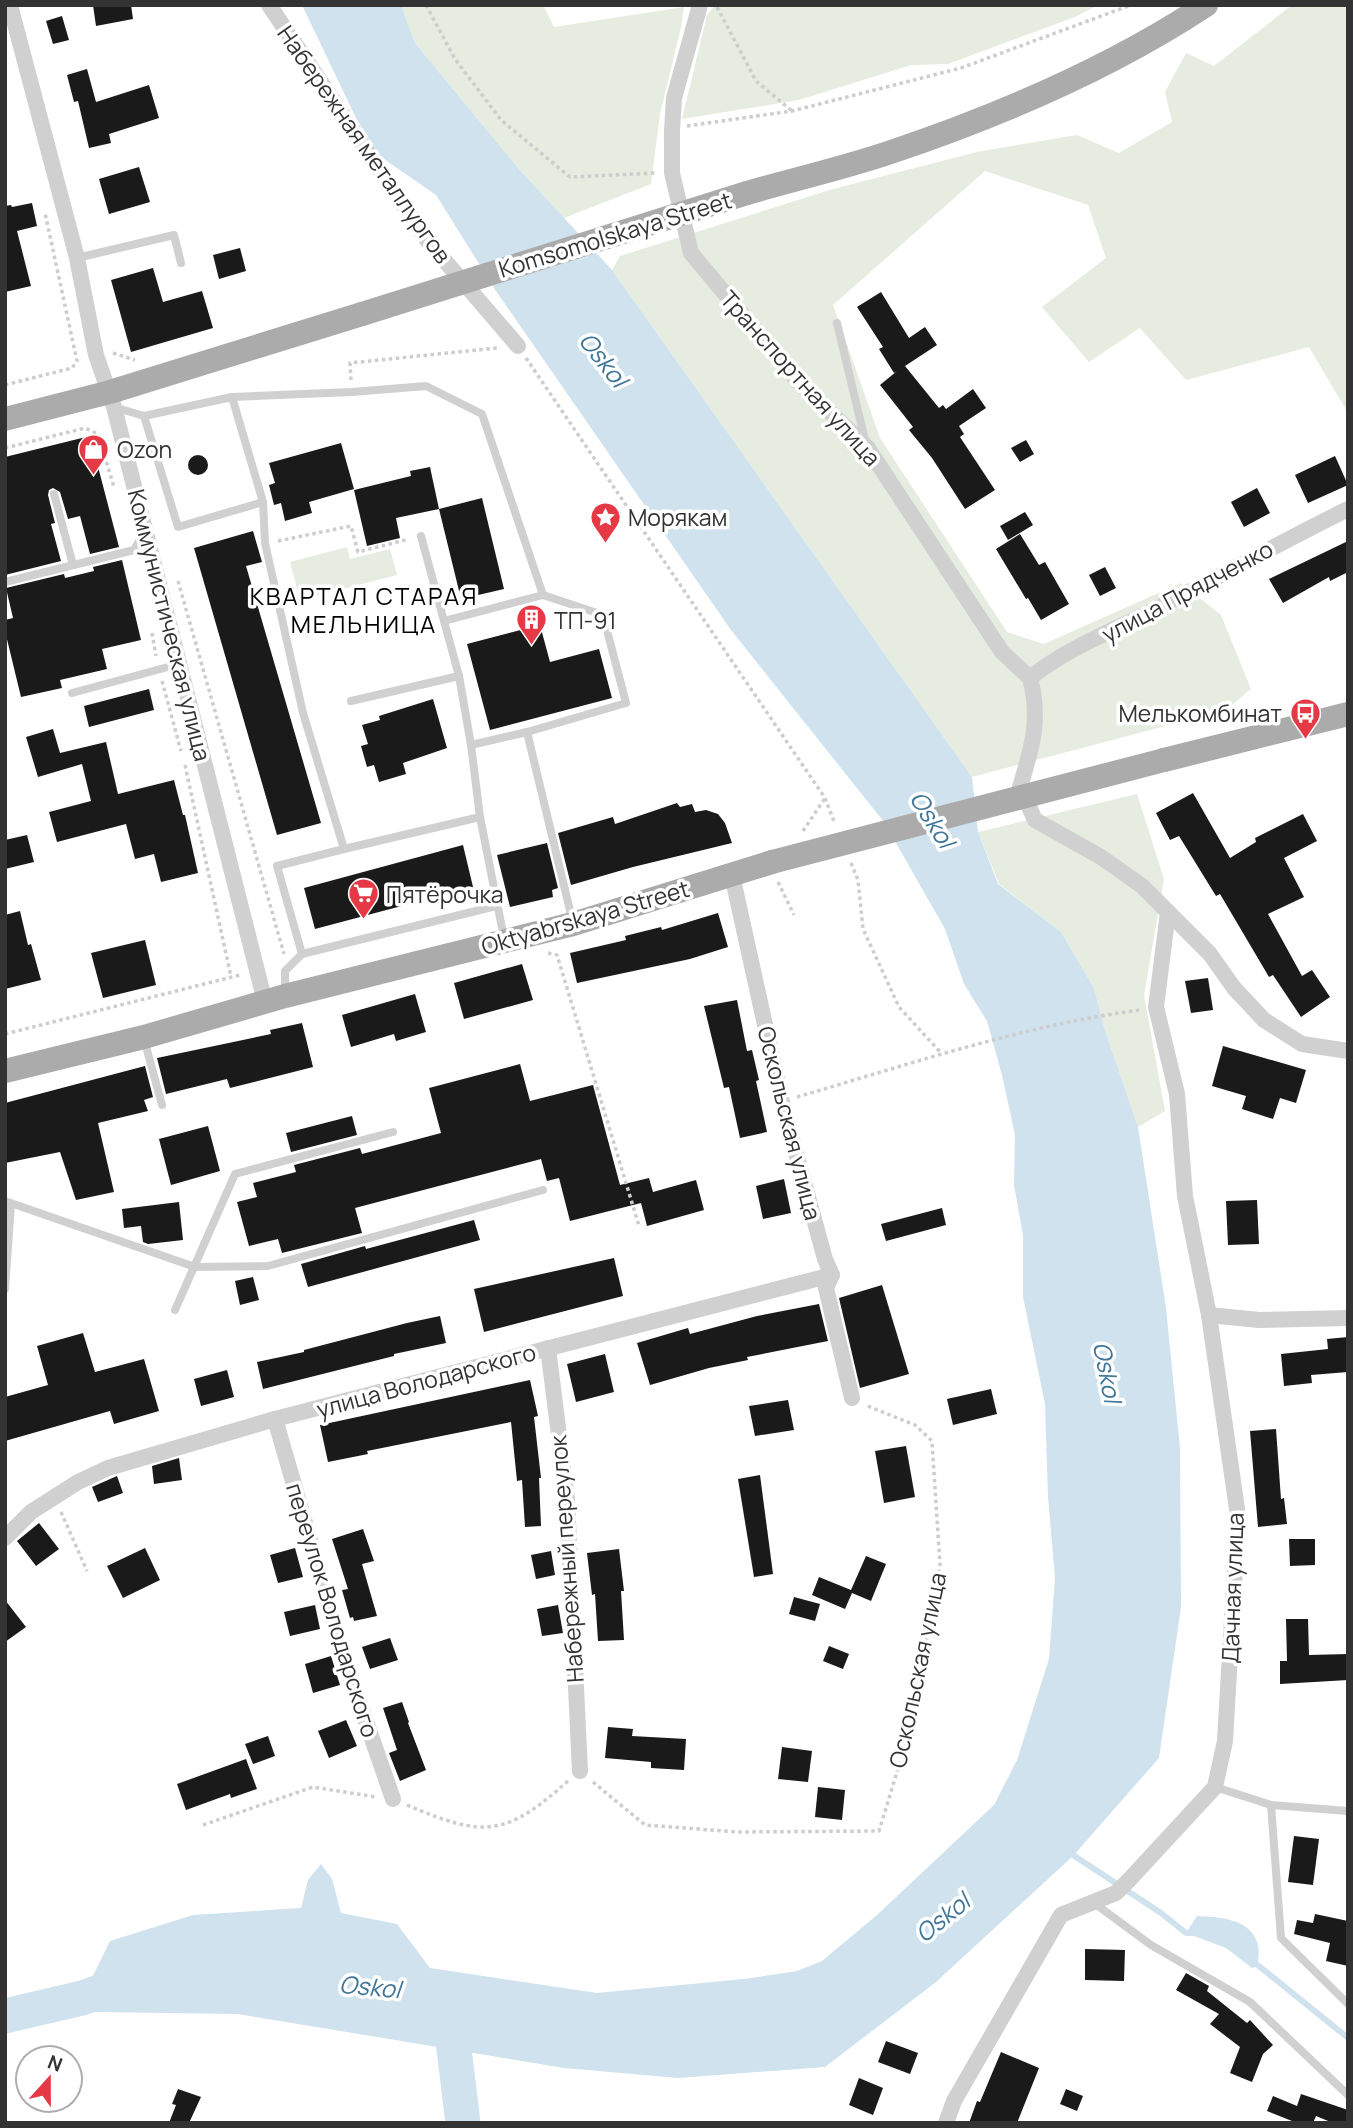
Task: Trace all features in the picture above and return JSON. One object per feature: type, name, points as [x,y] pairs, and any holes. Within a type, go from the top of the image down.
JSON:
[{"type":"main road","name":"Komsomolskaya Street","points":[[5,419],[112,399],[146,380],[747,193],[891,152],[1011,106],[1106,62],[1206,5]]},
{"type":"main road","name":"Oktyabrskaya Street","points":[[5,1071],[573,924],[772,862],[1348,714]]},
{"type":"street","name":"Коммунистическая улица","points":[[10,5],[77,258],[96,355],[112,399],[179,664],[275,999]]},
{"type":"street","name":"Набережная металлургов","points":[[268,5],[427,240],[518,346]]},
{"type":"street","name":"Транспортная улица","points":[[700,5],[674,98],[672,131],[672,173],[691,253],[802,386],[867,447],[1002,652],[1030,678]]},
{"type":"street","name":"улица Прядченко","points":[[1030,678],[1049,662],[1348,509]]},
{"type":"street","points":[[1030,678],[1036,702],[1034,740],[1020,787],[1035,820],[1101,857],[1142,886],[1210,954],[1234,988],[1264,1020],[1302,1044],[1348,1051]]},
{"type":"street","name":"Оскольская улица","points":[[732,875],[782,1102],[825,1259],[832,1275],[826,1288],[852,1398]]},
{"type":"street","name":"Дачная улица","points":[[1168,912],[1156,1007],[1177,1094],[1185,1196],[1209,1315],[1238,1516],[1225,1741],[1215,1787]]},
{"type":"street","name":"улица Володарского","points":[[5,1538],[31,1512],[78,1482],[108,1468],[275,1419],[832,1275]]},
{"type":"street","points":[[1209,1315],[1259,1320],[1348,1318]]},
{"type":"street","name":"Набережный переулок","points":[[548,1348],[567,1499],[580,1771]]},
{"type":"street","name":"переулок Володарского","points":[[275,1419],[344,1658],[393,1799]]},
{"type":"street","points":[[946,2123],[954,2101],[1061,1915],[1116,1893],[1215,1787]]},
{"type":"lane","points":[[77,258],[174,234],[181,262]]},
{"type":"lane","points":[[837,323],[867,447]]},
{"type":"lane","points":[[112,399],[144,416],[232,397],[426,386],[482,414],[543,595]]},
{"type":"lane","points":[[232,397],[263,502],[265,543],[303,713],[344,849]]},
{"type":"lane","points":[[144,416],[178,527],[263,502]]},
{"type":"lane","points":[[54,494],[73,565]]},
{"type":"lane","points":[[5,582],[134,550],[146,530]]},
{"type":"lane","points":[[421,536],[459,676],[480,817],[505,941]]},
{"type":"lane","points":[[444,621],[543,595],[603,615],[626,703],[471,745]]},
{"type":"lane","points":[[72,693],[179,664]]},
{"type":"lane","points":[[351,701],[459,676]]},
{"type":"lane","points":[[527,732],[573,924]]},
{"type":"lane","points":[[302,954],[277,866],[480,817]]},
{"type":"lane","points":[[275,999],[285,971],[302,954],[496,906]]},
{"type":"lane","points":[[144,1037],[162,1105]]},
{"type":"lane","points":[[175,1310],[234,1174],[393,1132]]},
{"type":"lane","points":[[5,1289],[8,1203],[194,1267],[268,1266],[543,1190]]},
{"type":"lane","points":[[1215,1787],[1271,1805],[1348,1811]]},
{"type":"lane","points":[[1271,1805],[1282,1938],[1348,2004]]},
{"type":"lane","points":[[1094,1903],[1151,1945],[1250,2002],[1348,2095]]},
{"type":"path","points":[[426,5],[455,59],[501,120],[570,177],[672,173]]},
{"type":"path","points":[[715,5],[725,19],[756,81],[792,111]]},
{"type":"path","points":[[672,131],[687,125],[792,111],[961,68],[1131,5]]},
{"type":"path","points":[[44,208],[77,361]]},
{"type":"path","points":[[352,392],[350,363],[518,346],[825,798],[839,833]]},
{"type":"path","points":[[5,385],[72,368],[77,361],[111,352],[140,362],[146,380]]},
{"type":"path","points":[[265,543],[351,526],[358,552],[421,536]]},
{"type":"path","points":[[177,578],[285,961]]},
{"type":"path","points":[[796,841],[825,798]]},
{"type":"path","points":[[849,856],[858,880],[863,929],[899,1007],[942,1054]]},
{"type":"path","points":[[542,952],[557,954],[639,1226]]},
{"type":"path","points":[[782,1102],[973,1045],[1107,1014],[1156,1007]]},
{"type":"path","name":"Оскольская улица","points":[[580,1771],[645,1825],[738,1832],[879,1831],[911,1726],[940,1565],[932,1441],[915,1424],[883,1414],[852,1398]]},
{"type":"path","points":[[54,1498],[88,1571]]},
{"type":"shaded area","points":[[401,5],[543,5],[554,27],[684,7],[660,114],[651,184],[564,218],[519,169],[415,43]]},
{"type":"shaded area","points":[[715,5],[1098,5],[1075,17],[948,64],[911,65],[799,100],[682,119],[707,15]]},
{"type":"shaded area","points":[[1292,5],[1348,5],[1348,413],[1309,347],[1186,380],[1140,328],[1089,362],[1042,307],[1106,258],[1088,205],[985,171],[833,305],[880,438],[1007,632],[1044,644],[1181,583],[1221,615],[1251,689],[1226,710],[972,777],[612,270],[620,256],[833,189],[977,152],[1077,135],[1119,153],[1172,122],[1165,92],[1186,53],[1214,66]]},
{"type":"shaded area","points":[[347,547],[350,559],[390,549],[397,575],[300,600],[290,562]]},
{"type":"shaded area","points":[[1137,794],[1164,879],[1144,995],[1165,1111],[1138,1127],[1104,1027],[1094,988],[1061,932],[999,884],[978,832]]},
{"type":"water","points":[[302,5],[401,5],[415,43],[519,169],[612,270],[972,777],[978,832],[998,884],[1061,932],[1094,988],[1104,1027],[1138,1127],[1166,1308],[1180,1448],[1181,1607],[1159,1758],[1073,1856],[936,1982],[825,2067],[678,2078],[564,2068],[238,2014],[97,2012],[82,1998],[110,1941],[193,1915],[301,1908],[308,1880],[321,1864],[332,1879],[341,1913],[397,1924],[430,1968],[597,1993],[744,1979],[797,1971],[822,1961],[877,1915],[994,1805],[1017,1760],[1049,1659],[1055,1577],[1048,1497],[1045,1404],[1023,1297],[1023,1235],[1014,1185],[1015,1135],[987,1021],[964,984],[945,929],[884,822],[731,630],[496,291],[436,195],[381,157],[357,120]]},
{"type":"water","points":[[1197,1916],[1232,1920],[1247,1928],[1258,1945],[1258,1966],[1252,1968],[1226,1948],[1186,1933]]},
{"type":"building","points":[[93,5],[131,5],[133,19],[96,26]]},
{"type":"building","points":[[62,16],[69,40],[53,44],[46,21]]},
{"type":"building","points":[[87,69],[96,102],[149,85],[159,118],[109,134],[111,143],[89,148],[78,101],[74,102],[67,75]]},
{"type":"building","points":[[139,167],[150,202],[109,214],[99,179]]},
{"type":"building","points":[[32,203],[37,226],[17,231],[31,286],[5,292],[5,206]]},
{"type":"building","points":[[240,248],[246,271],[219,279],[213,255]]},
{"type":"building","points":[[153,268],[163,302],[202,291],[213,328],[131,352],[111,280]]},
{"type":"building","points":[[881,292],[909,338],[925,327],[937,345],[905,366],[939,408],[943,405],[946,409],[973,389],[986,408],[959,426],[964,434],[960,437],[995,490],[965,509],[932,458],[909,430],[913,427],[880,385],[897,371],[894,373],[879,349],[883,347],[857,307]]},
{"type":"building","points":[[90,436],[119,547],[90,554],[80,516],[68,519],[60,492],[53,488],[48,495],[55,523],[51,524],[61,561],[5,575],[5,457]]},
{"type":"building","points":[[1026,440],[1034,454],[1020,462],[1011,448]]},
{"type":"building","points":[[341,443],[354,489],[309,502],[312,513],[285,521],[281,503],[274,505],[269,485],[275,483],[269,463]]},
{"type":"building","points":[[198,455],[205,458],[208,465],[205,472],[198,475],[191,472],[188,465],[191,458]]},
{"type":"building","points":[[1335,456],[1348,485],[1308,503],[1295,475]]},
{"type":"building","points":[[430,467],[439,509],[396,518],[400,538],[367,546],[354,490],[411,476],[410,471]]},
{"type":"building","points":[[1257,488],[1270,513],[1244,527],[1231,502]]},
{"type":"building","points":[[482,498],[504,589],[461,599],[439,509]]},
{"type":"building","points":[[1025,512],[1033,525],[1008,540],[1000,526]]},
{"type":"building","points":[[253,531],[262,562],[246,566],[321,823],[277,835],[194,548]]},
{"type":"building","points":[[1020,534],[1039,565],[1045,562],[1069,604],[1041,620],[996,549]]},
{"type":"building","points":[[1348,541],[1348,572],[1330,581],[1329,577],[1283,603],[1269,579]]},
{"type":"building","points":[[122,560],[141,640],[102,649],[107,669],[60,680],[62,688],[21,697],[5,631],[5,620],[13,618],[6,588],[64,574],[65,578],[94,571],[93,567]]},
{"type":"building","points":[[1105,567],[1116,588],[1100,596],[1089,575]]},
{"type":"building","points":[[540,625],[550,662],[599,649],[612,698],[490,730],[467,644]]},
{"type":"building","points":[[149,689],[154,710],[89,727],[84,706]]},
{"type":"building","points":[[433,699],[447,748],[403,763],[406,774],[379,782],[374,765],[367,767],[361,746],[368,744],[362,725],[380,720],[379,716]]},
{"type":"building","points":[[53,729],[60,753],[106,742],[118,794],[174,780],[198,873],[161,882],[154,854],[135,859],[126,824],[57,842],[49,812],[91,801],[82,764],[38,777],[26,737]]},
{"type":"building","points":[[1193,793],[1230,858],[1256,842],[1255,838],[1303,814],[1317,841],[1284,858],[1304,897],[1268,914],[1302,976],[1312,970],[1330,997],[1301,1017],[1273,975],[1269,977],[1220,894],[1216,896],[1179,836],[1170,840],[1156,813]]},
{"type":"building","points":[[677,803],[680,807],[692,804],[695,812],[706,810],[718,814],[725,823],[732,843],[571,885],[558,833],[613,817],[615,824]]},
{"type":"building","points":[[27,835],[34,862],[5,869],[5,840]]},
{"type":"building","points":[[547,843],[558,888],[552,890],[553,897],[510,907],[497,855]]},
{"type":"building","points":[[463,845],[473,887],[315,929],[304,888]]},
{"type":"building","points":[[20,911],[28,945],[31,944],[41,980],[5,989],[5,915]]},
{"type":"building","points":[[718,913],[728,947],[690,959],[577,983],[570,953]]},
{"type":"building","points":[[145,940],[156,985],[103,998],[91,953]]},
{"type":"building","points":[[522,964],[533,1000],[464,1019],[454,983]]},
{"type":"building","points":[[1208,978],[1213,1010],[1191,1013],[1185,981]]},
{"type":"building","points":[[415,994],[426,1032],[396,1041],[394,1034],[351,1047],[342,1015]]},
{"type":"building","points":[[737,1000],[747,1051],[752,1050],[759,1080],[756,1081],[767,1132],[740,1138],[729,1087],[724,1088],[704,1006]]},
{"type":"building","points":[[302,1023],[313,1067],[230,1088],[227,1079],[166,1094],[157,1058],[271,1034],[270,1030]]},
{"type":"building","points":[[1223,1046],[1306,1070],[1296,1103],[1280,1098],[1273,1119],[1242,1109],[1246,1096],[1212,1086]]},
{"type":"building","points":[[520,1064],[530,1101],[593,1085],[620,1185],[649,1178],[653,1192],[696,1180],[704,1210],[647,1226],[641,1203],[570,1221],[559,1178],[547,1181],[541,1159],[355,1208],[362,1233],[282,1253],[278,1239],[249,1246],[237,1202],[257,1197],[253,1183],[296,1172],[294,1165],[360,1148],[362,1154],[441,1133],[429,1088]]},
{"type":"building","points":[[145,1066],[153,1097],[144,1100],[148,1111],[98,1123],[114,1192],[76,1200],[60,1152],[5,1163],[5,1103]]},
{"type":"building","points":[[352,1116],[357,1135],[291,1152],[286,1133]]},
{"type":"building","points":[[208,1126],[220,1171],[171,1185],[159,1139]]},
{"type":"building","points":[[784,1179],[791,1213],[763,1219],[756,1186]]},
{"type":"building","points":[[1257,1200],[1259,1244],[1228,1245],[1226,1201]]},
{"type":"building","points":[[179,1202],[183,1240],[148,1244],[143,1242],[141,1226],[124,1228],[122,1209]]},
{"type":"building","points":[[942,1208],[946,1225],[886,1241],[881,1224]]},
{"type":"building","points":[[474,1220],[480,1240],[308,1287],[301,1264]]},
{"type":"building","points":[[614,1258],[623,1296],[484,1332],[474,1289]]},
{"type":"building","points":[[253,1277],[259,1300],[240,1305],[235,1281]]},
{"type":"building","points":[[882,1285],[909,1374],[860,1388],[839,1298]]},
{"type":"building","points":[[819,1304],[828,1341],[747,1357],[748,1360],[650,1385],[637,1343],[688,1328],[690,1334],[757,1316]]},
{"type":"building","points":[[440,1316],[446,1343],[263,1389],[257,1362]]},
{"type":"building","points":[[83,1333],[95,1372],[144,1359],[159,1411],[114,1424],[110,1411],[5,1441],[5,1397],[48,1385],[37,1346]]},
{"type":"building","points":[[1348,1337],[1348,1372],[1311,1375],[1312,1383],[1284,1386],[1281,1354],[1328,1349],[1327,1339]]},
{"type":"building","points":[[605,1354],[614,1392],[576,1402],[567,1364]]},
{"type":"building","points":[[227,1370],[234,1397],[201,1406],[194,1379]]},
{"type":"building","points":[[530,1380],[538,1416],[534,1417],[541,1478],[541,1526],[525,1527],[522,1480],[517,1481],[511,1422],[367,1451],[368,1454],[328,1462],[320,1425]]},
{"type":"building","points":[[991,1389],[997,1414],[953,1425],[947,1399]]},
{"type":"building","points":[[788,1400],[794,1430],[755,1436],[749,1406]]},
{"type":"building","points":[[1276,1429],[1281,1499],[1284,1498],[1287,1524],[1258,1527],[1250,1431]]},
{"type":"building","points":[[906,1446],[915,1497],[884,1503],[875,1451]]},
{"type":"building","points":[[179,1458],[182,1480],[154,1484],[152,1466]]},
{"type":"building","points":[[760,1475],[773,1574],[754,1577],[738,1479]]},
{"type":"building","points":[[117,1476],[123,1493],[98,1502],[92,1487]]},
{"type":"building","points":[[39,1523],[59,1549],[36,1566],[17,1541]]},
{"type":"building","points":[[363,1529],[374,1561],[362,1564],[377,1616],[354,1621],[353,1617],[350,1618],[342,1590],[348,1589],[332,1539]]},
{"type":"building","points":[[1289,1539],[1315,1539],[1315,1565],[1290,1566]]},
{"type":"building","points":[[145,1548],[160,1580],[123,1598],[107,1566]]},
{"type":"building","points":[[295,1548],[303,1577],[278,1583],[270,1555]]},
{"type":"building","points":[[619,1549],[624,1591],[621,1591],[624,1640],[598,1641],[595,1594],[592,1595],[587,1553]]},
{"type":"building","points":[[551,1551],[555,1575],[536,1579],[531,1555]]},
{"type":"building","points":[[866,1556],[886,1564],[871,1601],[852,1593],[845,1609],[812,1595],[819,1577],[851,1590]]},
{"type":"building","points":[[794,1597],[820,1604],[815,1621],[789,1614]]},
{"type":"building","points":[[5,1600],[26,1627],[5,1642]]},
{"type":"building","points":[[315,1605],[320,1629],[290,1636],[284,1612]]},
{"type":"building","points":[[558,1605],[563,1633],[542,1636],[537,1609]]},
{"type":"building","points":[[1286,1619],[1308,1619],[1309,1655],[1348,1654],[1348,1680],[1280,1684],[1280,1661],[1287,1661]]},
{"type":"building","points":[[390,1638],[398,1660],[370,1669],[362,1647]]},
{"type":"building","points":[[829,1646],[849,1654],[843,1669],[823,1661]]},
{"type":"building","points":[[331,1656],[340,1685],[313,1693],[305,1664]]},
{"type":"building","points":[[402,1702],[426,1770],[400,1781],[389,1753],[397,1750],[383,1708]]},
{"type":"building","points":[[346,1720],[357,1746],[329,1758],[318,1731]]},
{"type":"building","points":[[608,1727],[633,1729],[632,1736],[686,1739],[684,1770],[651,1768],[651,1762],[605,1758]]},
{"type":"building","points":[[268,1736],[275,1756],[253,1764],[245,1744]]},
{"type":"building","points":[[782,1747],[812,1751],[808,1782],[778,1779]]},
{"type":"building","points":[[246,1759],[257,1789],[231,1798],[230,1794],[186,1810],[177,1784]]},
{"type":"building","points":[[818,1787],[845,1790],[842,1820],[815,1817]]},
{"type":"building","points":[[1294,1836],[1319,1839],[1313,1885],[1288,1882]]},
{"type":"building","points":[[1315,1914],[1348,1921],[1348,1966],[1326,1961],[1330,1943],[1294,1934],[1297,1920],[1313,1923]]},
{"type":"building","points":[[1085,1949],[1125,1950],[1124,1981],[1085,1980]]},
{"type":"building","points":[[1186,1973],[1209,1986],[1207,1991],[1247,2023],[1250,2020],[1273,2045],[1263,2054],[1252,2082],[1230,2073],[1240,2047],[1210,2024],[1219,2014],[1176,1990]]},
{"type":"building","points":[[886,2041],[918,2053],[910,2074],[878,2062]]},
{"type":"building","points":[[1001,2052],[1039,2068],[1017,2123],[969,2123],[977,2101],[980,2102]]},
{"type":"building","points":[[859,2078],[883,2088],[873,2115],[849,2105]]},
{"type":"building","points":[[178,2089],[201,2097],[189,2123],[169,2123],[176,2105],[172,2104]]},
{"type":"building","points":[[1066,2089],[1083,2096],[1077,2111],[1060,2104]]},
{"type":"building","points":[[1301,2094],[1348,2110],[1348,2123],[1333,2123],[1316,2116],[1313,2123],[1297,2123],[1267,2111],[1273,2096],[1297,2106]]},
{"type":"waterway","points":[[1067,1851],[1161,1913],[1186,1933],[1191,1933]]},
{"type":"waterway","points":[[1254,1962],[1348,2038]]},
{"type":"waterway","name":"Oskol","points":[[5,2016],[82,1998],[111,1988],[128,1988]]},
{"type":"waterway","points":[[454,2049],[463,2123]]},
{"type":"place","name":"Ozon","points":[[94,476]]},
{"type":"place","name":"Морякам","points":[[605,544]]},
{"type":"place","name":"ТП-91","points":[[531,647]]},
{"type":"place","name":"Мелькомбинат","points":[[1305,740]]},
{"type":"place","name":"Пятёрочка","points":[[363,921]]},
{"type":"district","name":"КВАРТАЛ СТАРАЯ МЕЛЬНИЦА","points":[[364,609]]}]
